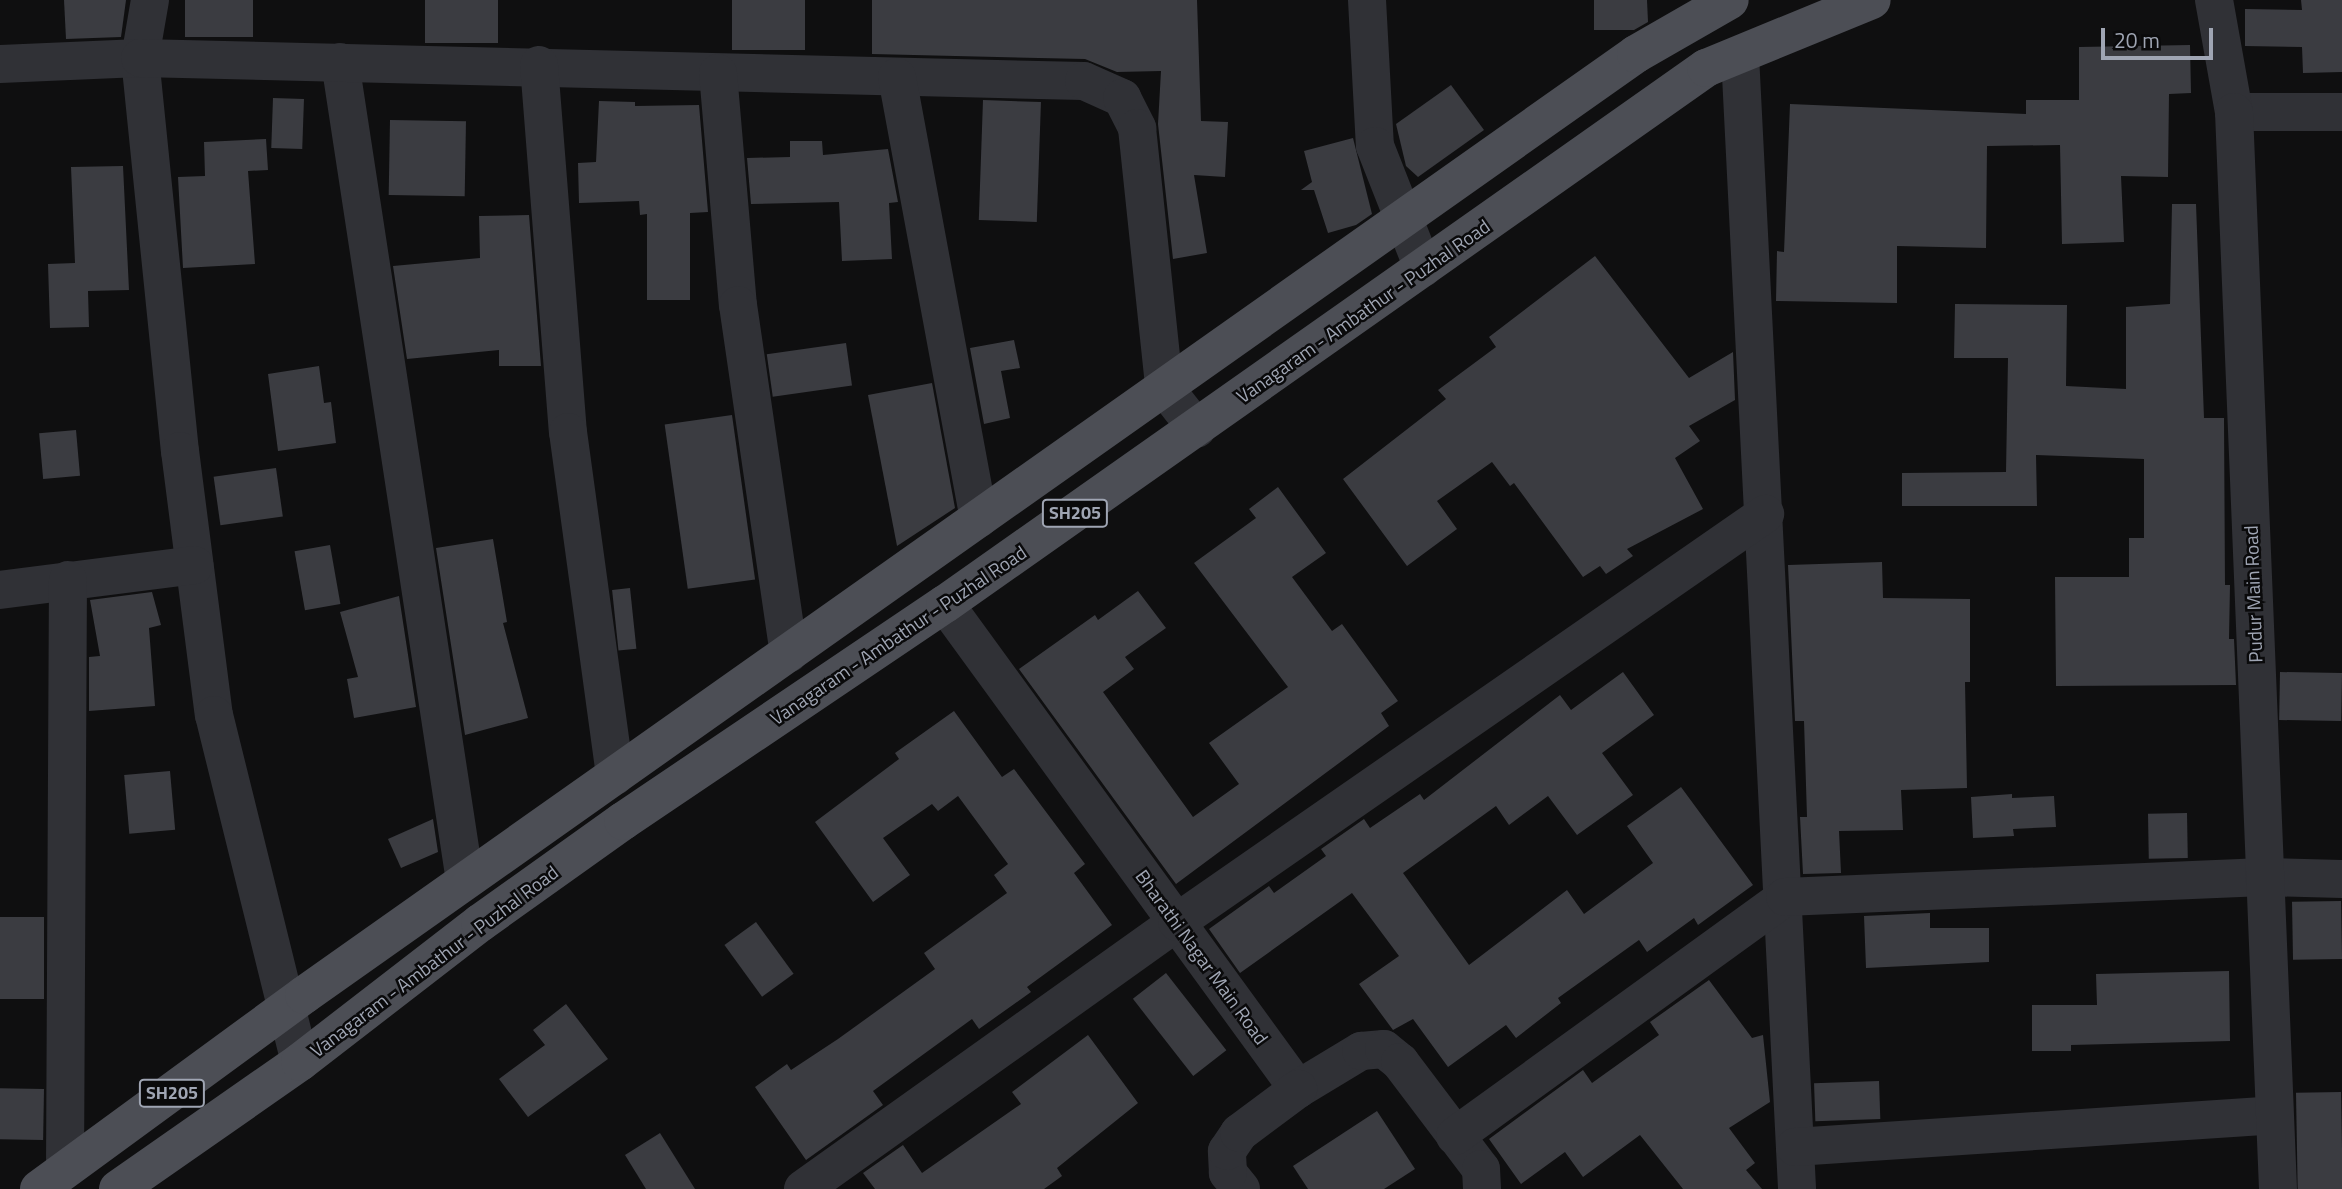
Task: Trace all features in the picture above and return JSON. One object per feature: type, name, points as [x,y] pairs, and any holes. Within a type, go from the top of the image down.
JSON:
[{"type":"main road","name":"Vanagaram - Ambathur - Puzhal Road","points":[[118,1189],[300,1062],[480,923],[601,836],[945,604],[1197,429],[1706,68],[1872,0]]},
{"type":"main road","points":[[294,1003],[1636,54],[1725,1]]},
{"type":"main road","name":"SH205","points":[[52,1179],[294,1003]]},
{"type":"street","points":[[150,0],[140,58],[194,565],[214,715],[294,1003],[300,1062]]},
{"type":"street","points":[[1367,0],[1374,146],[1401,219],[1423,268]]},
{"type":"street","name":"Pudur Main Road","points":[[2214,0],[2234,112],[2278,1189]]},
{"type":"street","points":[[1740,55],[1785,897],[1797,1189]]},
{"type":"street","points":[[0,64],[140,58],[539,65],[718,73],[1084,81],[1122,98],[1137,128],[1164,387],[1197,429]]},
{"type":"street","points":[[340,62],[465,881]]},
{"type":"street","points":[[539,65],[568,432],[615,776]]},
{"type":"street","points":[[718,73],[738,305],[789,653]]},
{"type":"street","points":[[897,77],[979,519]]},
{"type":"street","points":[[2234,112],[2342,112]]},
{"type":"street","points":[[803,1189],[1177,922],[1765,514]]},
{"type":"street","points":[[0,590],[194,565]]},
{"type":"street","points":[[52,1179],[68,580]]},
{"type":"street","name":"Bharathi Nagar Main Road","points":[[945,604],[1298,1088]]},
{"type":"street","points":[[1455,1136],[1785,897],[2264,877],[2342,879]]},
{"type":"street","points":[[1241,1189],[1228,1173],[1227,1151],[1239,1133],[1298,1088],[1361,1051],[1384,1049],[1400,1062],[1481,1169],[1485,1185],[1482,1189]]},
{"type":"street","points":[[1795,1147],[2274,1115]]},
{"type":"building","points":[[64,0],[126,0],[121,37],[66,39]]},
{"type":"building","points":[[185,0],[253,0],[253,37],[185,37]]},
{"type":"building","points":[[425,0],[498,0],[498,43],[425,43]]},
{"type":"building","points":[[732,0],[805,0],[805,50],[732,50]]},
{"type":"building","points":[[872,0],[1197,0],[1201,121],[1228,122],[1225,177],[1194,175],[1207,253],[1173,259],[1158,124],[1161,71],[1117,72],[1085,59],[872,54]]},
{"type":"building","points":[[1594,0],[1647,0],[1648,22],[1634,30],[1594,30]]},
{"type":"building","points":[[2301,0],[2342,0],[2342,72],[2303,73],[2302,47],[2245,46],[2245,9],[2302,10]]},
{"type":"building","points":[[2190,45],[2191,93],[2169,94],[2168,177],[2121,176],[2124,242],[2062,244],[2060,145],[1987,146],[1986,248],[1897,246],[1897,303],[1776,301],[1777,251],[1784,252],[1790,104],[2026,114],[2026,100],[2079,100],[2079,47]]},
{"type":"building","points":[[1451,85],[1484,130],[1418,177],[1406,166],[1396,124]]},
{"type":"building","points":[[273,98],[304,99],[302,149],[271,148]]},
{"type":"building","points":[[983,100],[1041,102],[1037,222],[979,220]]},
{"type":"building","points":[[599,101],[635,102],[635,106],[699,105],[708,212],[690,213],[690,300],[647,300],[647,214],[640,215],[639,201],[579,203],[578,163],[596,162]]},
{"type":"building","points":[[390,120],[466,121],[465,196],[389,195]]},
{"type":"building","points":[[1353,138],[1372,214],[1356,225],[1328,233],[1314,190],[1301,190],[1312,182],[1304,151]]},
{"type":"building","points":[[266,139],[268,170],[248,171],[255,264],[183,268],[178,177],[205,176],[204,142]]},
{"type":"building","points":[[790,141],[822,141],[823,155],[888,149],[898,202],[889,203],[892,259],[842,261],[839,202],[751,204],[747,158],[790,157]]},
{"type":"building","points":[[123,166],[129,290],[88,291],[89,327],[50,328],[48,264],[75,263],[71,167]]},
{"type":"building","points":[[2172,204],[2196,204],[2204,418],[2224,418],[2225,585],[2230,585],[2229,639],[2234,639],[2236,685],[2056,686],[2055,577],[2129,577],[2129,538],[2144,538],[2144,459],[2036,455],[2037,506],[1902,506],[1902,473],[2006,472],[2008,358],[1954,358],[1955,304],[2067,305],[2066,386],[2126,389],[2126,307],[2170,304]]},
{"type":"building","points":[[529,215],[541,366],[499,366],[499,350],[407,359],[393,266],[480,258],[479,216]]},
{"type":"building","points":[[1595,256],[1689,378],[1733,352],[1735,400],[1689,426],[1700,441],[1675,458],[1703,509],[1627,549],[1633,556],[1606,574],[1600,566],[1583,577],[1514,483],[1510,486],[1492,462],[1437,501],[1457,529],[1407,566],[1343,479],[1446,399],[1438,390],[1496,347],[1489,337]]},
{"type":"building","points":[[1014,340],[1020,368],[1001,371],[1010,418],[984,424],[970,348]]},
{"type":"building","points":[[846,343],[852,386],[773,397],[767,354]]},
{"type":"building","points":[[319,366],[324,403],[331,402],[336,443],[278,451],[268,374]]},
{"type":"building","points":[[932,383],[955,508],[897,546],[868,395]]},
{"type":"building","points":[[732,415],[755,579],[688,589],[665,424]]},
{"type":"building","points":[[76,430],[80,476],[43,479],[39,433]]},
{"type":"building","points":[[276,468],[283,517],[220,525],[214,477]]},
{"type":"building","points":[[1278,487],[1326,553],[1292,577],[1332,631],[1342,624],[1398,701],[1381,713],[1389,726],[1176,884],[1019,669],[1095,615],[1098,620],[1138,591],[1166,628],[1125,657],[1134,669],[1103,692],[1193,817],[1239,784],[1209,743],[1288,687],[1194,563],[1256,518],[1249,509]]},
{"type":"building","points":[[493,539],[507,622],[503,623],[528,718],[465,735],[436,548]]},
{"type":"building","points":[[330,545],[340,604],[305,610],[295,551]]},
{"type":"building","points":[[1882,562],[1883,598],[1970,599],[1970,682],[1965,682],[1967,788],[1901,790],[1903,830],[1839,831],[1841,873],[1803,874],[1800,817],[1807,817],[1804,721],[1795,721],[1788,565]]},
{"type":"building","points":[[630,588],[636,649],[618,651],[612,590]]},
{"type":"building","points":[[152,592],[161,625],[149,628],[155,706],[89,711],[89,657],[100,656],[90,600]]},
{"type":"building","points":[[399,596],[416,707],[354,718],[347,679],[358,677],[340,612]]},
{"type":"building","points":[[1623,672],[1654,715],[1602,753],[1633,795],[1577,835],[1548,796],[1509,825],[1496,806],[1403,873],[1469,965],[1567,890],[1584,914],[1653,863],[1627,826],[1681,787],[1753,885],[1698,925],[1694,918],[1647,952],[1639,940],[1558,998],[1561,1003],[1516,1038],[1506,1025],[1448,1067],[1413,1019],[1393,1030],[1359,984],[1399,956],[1352,893],[1240,973],[1209,929],[1269,886],[1274,893],[1326,856],[1321,849],[1364,819],[1370,828],[1420,794],[1424,800],[1560,695],[1571,710]]},
{"type":"building","points":[[2280,672],[2342,673],[2341,721],[2279,720]]},
{"type":"building","points":[[954,711],[1002,777],[1014,769],[1085,864],[1074,873],[1112,925],[1027,987],[1031,992],[979,1029],[972,1019],[873,1091],[883,1105],[806,1160],[755,1087],[787,1064],[791,1070],[935,969],[924,953],[1007,893],[994,875],[1008,864],[958,796],[938,811],[932,804],[883,838],[910,875],[873,902],[815,822],[899,759],[895,753]]},
{"type":"building","points":[[170,771],[175,830],[129,834],[124,775]]},
{"type":"building","points":[[2012,794],[2012,798],[2054,796],[2056,827],[2013,829],[2014,836],[1973,838],[1971,797]]},
{"type":"building","points":[[2187,813],[2188,858],[2149,859],[2148,814]]},
{"type":"building","points":[[433,819],[438,852],[401,868],[388,839]]},
{"type":"building","points":[[2341,901],[2342,959],[2293,960],[2292,902]]},
{"type":"building","points":[[1930,913],[1930,928],[1989,928],[1989,962],[1866,968],[1864,916]]},
{"type":"building","points":[[0,917],[44,917],[44,999],[0,999]]},
{"type":"building","points":[[756,922],[794,974],[762,997],[724,945]]},
{"type":"building","points":[[2229,971],[2230,1041],[2071,1045],[2071,1051],[2032,1051],[2032,1005],[2097,1005],[2096,974]]},
{"type":"building","points":[[1166,973],[1226,1050],[1193,1076],[1133,999]]},
{"type":"building","points":[[1709,980],[1752,1038],[1763,1035],[1770,1102],[1729,1128],[1755,1163],[1746,1170],[1762,1189],[1683,1189],[1640,1135],[1583,1177],[1565,1152],[1521,1184],[1489,1139],[1583,1070],[1592,1083],[1659,1035],[1650,1022]]},
{"type":"building","points":[[566,1004],[608,1059],[528,1117],[499,1079],[545,1045],[533,1030]]},
{"type":"building","points":[[1088,1035],[1138,1103],[1057,1168],[1062,1176],[1044,1189],[875,1189],[863,1173],[903,1145],[922,1173],[1021,1104],[1012,1092]]},
{"type":"building","points":[[1879,1081],[1880,1119],[1815,1121],[1814,1083]]},
{"type":"building","points":[[0,1088],[44,1089],[43,1140],[0,1139]]},
{"type":"building","points":[[2341,1092],[2342,1189],[2298,1189],[2296,1093]]},
{"type":"building","points":[[1377,1111],[1415,1169],[1384,1189],[1308,1189],[1293,1166]]},
{"type":"building","points":[[660,1133],[695,1189],[646,1189],[625,1155]]}]
